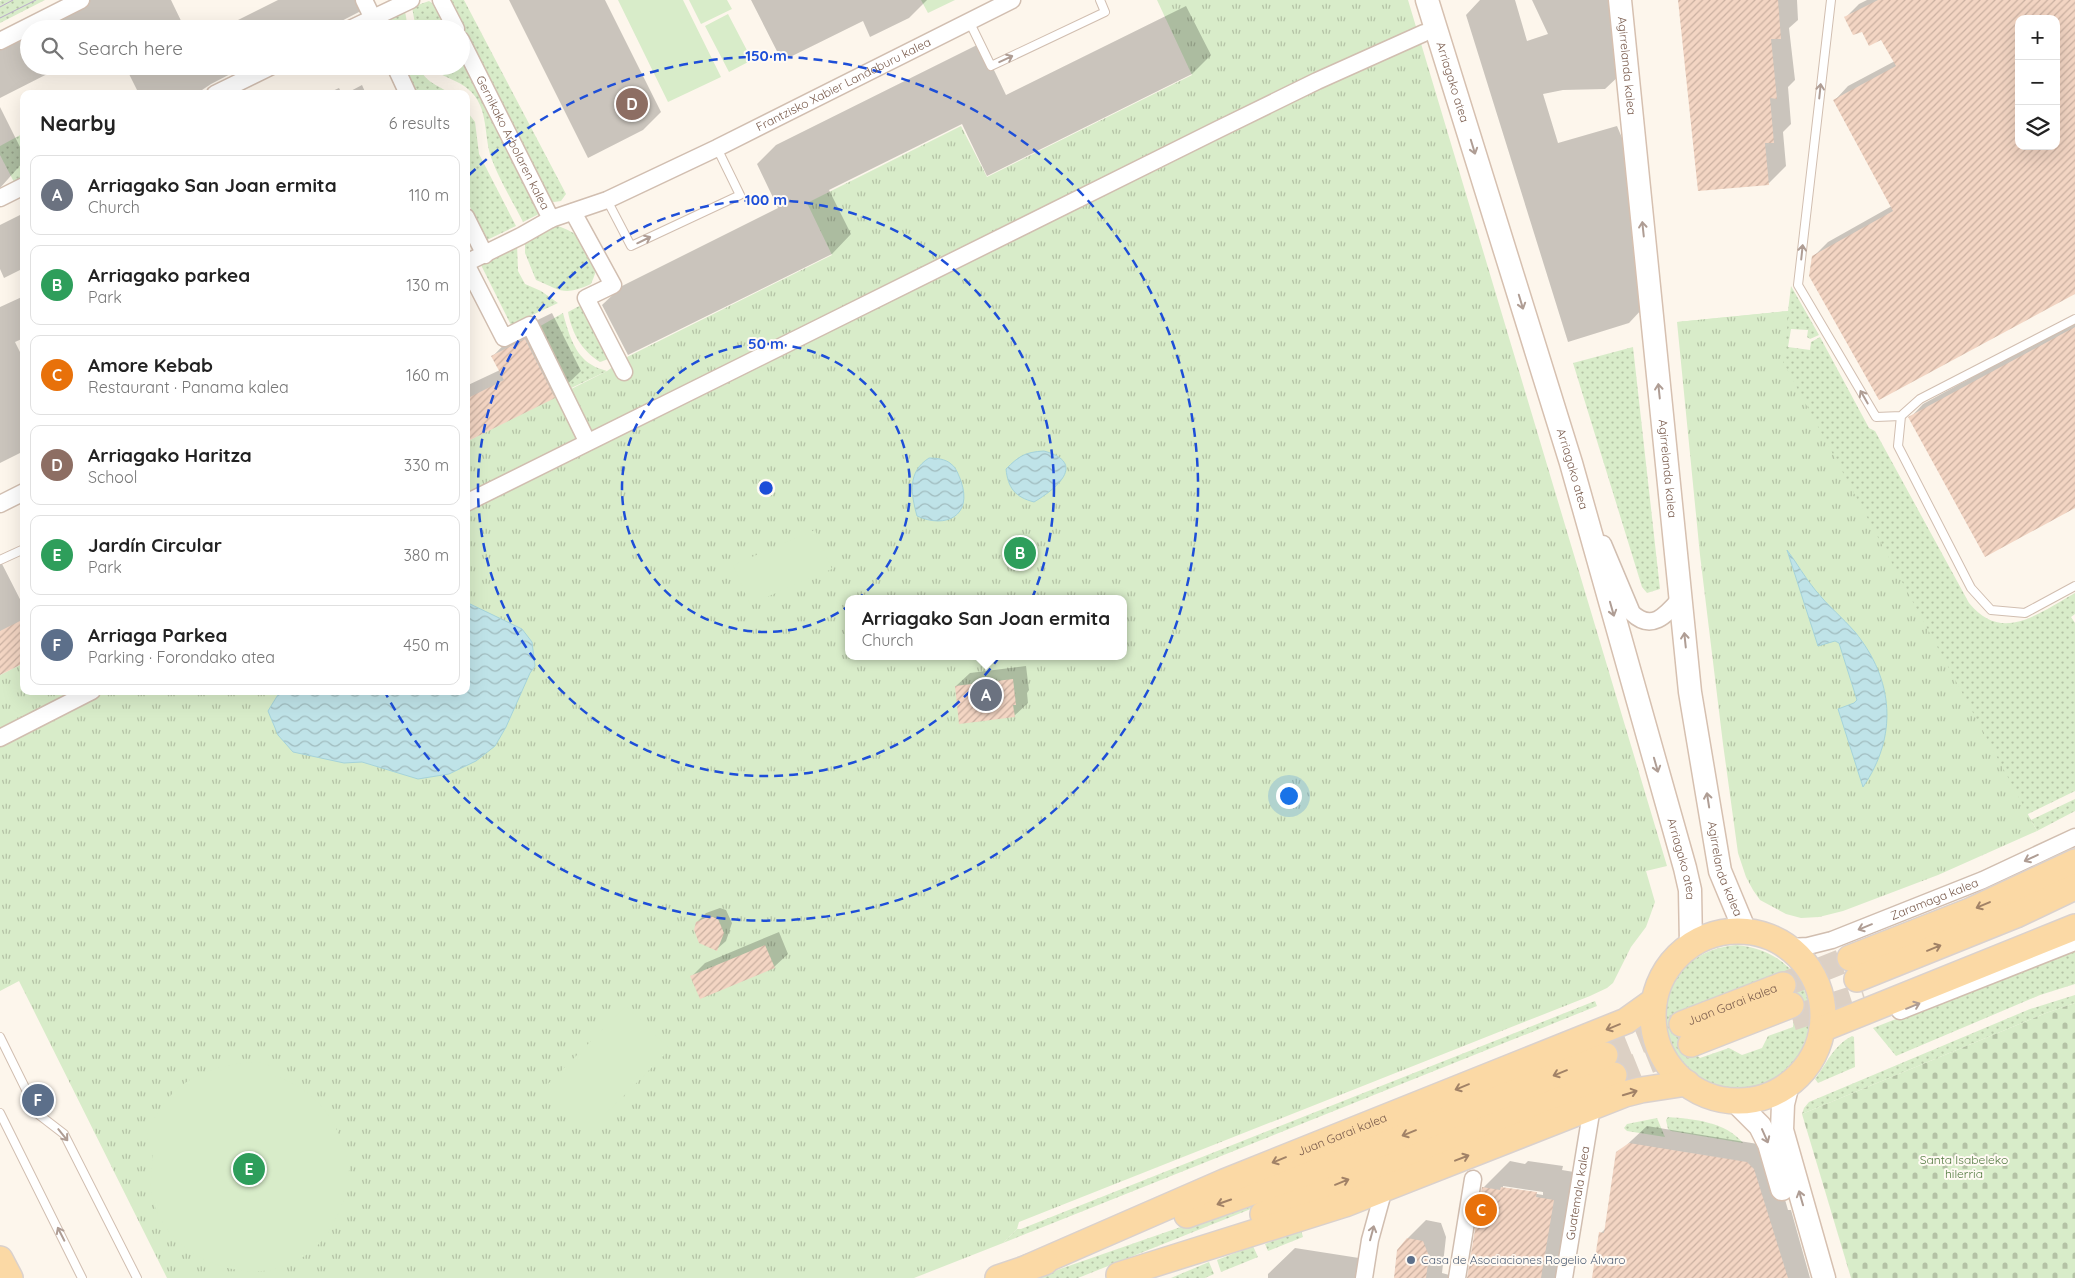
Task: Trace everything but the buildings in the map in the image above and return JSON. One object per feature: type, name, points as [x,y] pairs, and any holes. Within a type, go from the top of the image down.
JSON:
[{"type":"main road","name":"Arriagako atea","points":[[1427,0],[1576,482],[1685,868],[1690,890],[1691,945]]},
{"type":"main road","name":"Agirrelanda kalea","points":[[1620,0],[1690,692],[1720,871],[1745,931]]},
{"type":"main road","name":"Zaramaga kalea","points":[[1857,977],[1970,911],[2015,892],[2075,862]]},
{"type":"main road","points":[[1857,977],[2016,915],[2075,887]]},
{"type":"main road","points":[[1857,977],[2075,914]]},
{"type":"main road","points":[[1821,1036],[2075,927]]},
{"type":"main road","points":[[1745,931],[1776,939],[1789,947],[1806,963],[1817,984],[1823,1006],[1821,1036],[1807,1066],[1788,1084],[1762,1097],[1734,1100],[1704,1093],[1687,1083],[1671,1067],[1659,1047],[1653,1024],[1654,1001],[1661,980],[1673,960],[1691,945],[1717,933],[1745,931]]},
{"type":"main road","name":"Juan Garai kalea","points":[[1029,1267],[1224,1182],[1626,1021],[1635,1017],[1654,1001]]},
{"type":"main road","name":"Juan Garai kalea","points":[[1788,1003],[1766,1025],[1703,1033],[1788,1003]]},
{"type":"main road","name":"Juan Garai kalea","points":[[998,1278],[1320,1168],[1609,1065],[1116,1277]]},
{"type":"main road","name":"Juan Garai kalea","points":[[1116,1277],[1345,1204],[1592,1107],[1641,1090],[1687,1083]]},
{"type":"main road","points":[[1788,1084],[1783,1104],[1782,1130],[1824,1278]]},
{"type":"main road","points":[[1734,1100],[1760,1126],[1769,1144],[1809,1278]]},
{"type":"main road","points":[[0,1258],[10,1278]]},
{"type":"street","points":[[41,20],[81,0]]},
{"type":"street","points":[[364,0],[374,20]]},
{"type":"street","points":[[380,20],[411,0]]},
{"type":"street","points":[[441,0],[451,20]]},
{"type":"street","name":"Frantzisko Xabier Landaburu kalea","points":[[485,255],[550,219],[607,200],[717,148],[1012,0]]},
{"type":"street","points":[[0,41],[20,31]]},
{"type":"street","points":[[470,501],[587,441],[638,419],[1284,98],[1424,33]]},
{"type":"street","name":"Gernikako Arbolaren kalea","points":[[470,58],[550,219]]},
{"type":"street","points":[[223,90],[254,75]]},
{"type":"street","points":[[400,75],[406,90]]},
{"type":"street","points":[[0,198],[20,188]]},
{"type":"street","points":[[573,212],[613,285],[586,298],[624,372]]},
{"type":"street","points":[[470,225],[485,255],[470,261]]},
{"type":"street","points":[[470,271],[504,338],[530,325],[587,441]]},
{"type":"street","points":[[1576,482],[1632,613],[1639,620],[1653,621],[1663,618],[1680,599]]},
{"type":"street","points":[[0,504],[20,494]]},
{"type":"street","points":[[0,738],[84,695]]},
{"type":"street","name":"Zaramaga kalea","points":[[1789,947],[1808,946],[1832,940],[1983,880],[2075,837]]},
{"type":"street","points":[[1821,1036],[2075,942]]},
{"type":"street","name":"Guatemala kalea","points":[[1564,1278],[1592,1107]]},
{"type":"street","points":[[1456,1278],[1473,1179]]},
{"type":"street","points":[[1364,1278],[1370,1240],[1384,1189]]},
{"type":"lane","points":[[969,21],[992,66],[1105,12],[1100,0]]},
{"type":"lane","points":[[1831,0],[1798,285],[1876,417],[1901,416],[1920,399],[2075,319]]},
{"type":"lane","points":[[607,200],[632,246],[740,194],[717,148]]},
{"type":"lane","points":[[1901,416],[1898,446],[1971,588],[1991,610],[2025,613],[2075,586]]},
{"type":"lane","points":[[0,560],[20,551]]},
{"type":"lane","points":[[0,1037],[38,1114],[64,1134],[137,1278]]},
{"type":"lane","points":[[0,1113],[82,1278]]},
{"type":"green space","points":[[45,0],[0,23],[0,1]]},
{"type":"green space","points":[[449,0],[464,0],[566,194],[561,201],[554,202],[547,199],[470,43],[470,20],[459,20]]},
{"type":"green space","points":[[618,0],[683,0],[721,77],[668,102]]},
{"type":"green space","points":[[689,0],[727,0],[732,9],[701,24]]},
{"type":"green space","points":[[921,0],[955,0],[928,13]]},
{"type":"green space","points":[[1157,0],[1408,0],[1667,866],[1646,871],[1655,902],[1646,927],[1631,947],[1613,983],[1590,996],[1019,1222],[1017,1229],[1003,1243],[914,1278],[167,1278],[19,981],[0,991],[0,675],[20,665],[20,695],[470,695],[470,440],[607,371],[627,357],[832,255],[807,203],[961,126],[987,177],[1192,75]]},
{"type":"green space","points":[[429,1],[439,8],[445,20],[414,20],[412,7]]},
{"type":"green space","points":[[405,11],[406,20],[387,20]]},
{"type":"green space","points":[[728,14],[752,60],[729,72],[705,26]]},
{"type":"green space","points":[[470,70],[543,212],[523,222],[492,160],[480,104],[470,90],[442,75],[470,75]]},
{"type":"green space","points":[[404,75],[423,75],[444,90],[411,90]]},
{"type":"green space","points":[[470,115],[475,122],[479,154],[516,226],[487,240],[470,207]]},
{"type":"green space","points":[[20,135],[20,179],[14,182],[0,155],[0,146]]},
{"type":"green space","points":[[555,225],[576,234],[591,250],[596,267],[591,284],[575,290],[563,291],[536,280],[525,253],[525,238]]},
{"type":"green space","points":[[517,244],[518,271],[525,284],[541,291],[558,303],[511,325],[481,265]]},
{"type":"green space","points":[[1791,286],[1819,335],[1810,339],[1807,337],[1808,330],[1791,329],[1788,347],[1810,350],[1811,342],[1820,337],[1869,428],[1875,431],[1969,603],[1982,615],[1994,622],[2008,623],[2034,616],[2075,593],[2075,614],[2071,617],[2075,623],[2075,791],[2026,815],[1677,322],[1788,311]]},
{"type":"green space","points":[[583,304],[611,358],[600,362],[578,340],[568,312]]},
{"type":"green space","points":[[1789,311],[1783,362],[2037,831],[1938,875],[1843,911],[1819,917],[1801,918],[1786,914],[1760,900],[1746,877],[1738,853],[1700,555],[1677,322]]},
{"type":"green space","points":[[563,313],[576,349],[586,361],[607,371],[565,391],[537,328]]},
{"type":"green space","points":[[1633,347],[1660,589],[1647,593],[1642,587],[1573,363]]},
{"type":"green space","points":[[815,530],[832,569],[750,604],[733,565]]},
{"type":"green space","points":[[2075,799],[2075,811],[2037,831],[2031,820]]},
{"type":"green space","points":[[1736,945],[1755,948],[1772,955],[1786,965],[1798,978],[1805,993],[1809,1009],[1809,1027],[1803,1046],[1795,1060],[1777,1077],[1755,1086],[1721,1087],[1694,1075],[1676,1054],[1667,1028],[1668,1000],[1679,974],[1702,955]],"holes":[[[1775,975],[1794,1013],[1793,1027],[1768,1036],[1762,1048],[1742,1055],[1729,1048],[1700,1058],[1691,1049],[1681,1012]]]},
{"type":"green space","points":[[2075,949],[2075,984],[2040,995],[1896,1056],[1873,1028]]},
{"type":"green space","points":[[2075,995],[2075,1003],[2046,1013],[1802,1114],[1809,1102],[2030,1009]]},
{"type":"green space","points":[[1595,1001],[1597,1006],[1003,1243],[1017,1229]]},
{"type":"green space","name":"Santa Isabeleko hilerria","points":[[2075,1003],[2075,1278],[1851,1278],[1802,1114],[2046,1013]]},
{"type":"green space","points":[[626,1006],[670,1049],[590,1130],[546,1086]]},
{"type":"green space","points":[[1852,1036],[1854,1037],[1855,1067],[1818,1083],[1815,1079],[1831,1055],[1845,1040]]},
{"type":"green space","points":[[257,1062],[276,1067],[275,1076],[299,1087],[318,1102],[333,1122],[339,1134],[348,1159],[349,1172],[347,1189],[339,1213],[331,1228],[313,1250],[289,1264],[271,1270],[252,1271],[216,1264],[198,1256],[183,1246],[170,1233],[160,1217],[153,1200],[151,1187],[152,1151],[147,1137],[151,1124],[167,1100],[188,1081],[214,1069]]},
{"type":"green space","points":[[1668,1117],[1688,1119],[1719,1126],[1728,1130],[1743,1143],[1671,1131],[1668,1129],[1666,1120]]},
{"type":"green space","points":[[1657,1118],[1665,1137],[1627,1131],[1624,1128],[1627,1124]]},
{"type":"green space","points":[[1299,1186],[1301,1189],[1078,1278],[1034,1278]]},
{"type":"green space","points":[[1301,1230],[1303,1237],[1268,1251],[1265,1244]]},
{"type":"green space","points":[[1253,1246],[1258,1257],[1221,1272],[1217,1260]]},
{"type":"green space","points":[[1209,1262],[1214,1274],[1205,1278],[1171,1278]]},
{"type":"water","points":[[1044,451],[1057,456],[1064,462],[1066,469],[1064,476],[1058,483],[1043,497],[1034,502],[1027,500],[1014,491],[1006,469],[1023,456],[1032,452]]},
{"type":"water","points":[[929,458],[949,462],[956,469],[961,481],[964,493],[963,503],[960,511],[947,520],[928,520],[917,516],[912,484],[917,470]]},
{"type":"water","points":[[1787,550],[1825,602],[1855,632],[1868,650],[1878,669],[1887,708],[1886,728],[1882,748],[1874,768],[1863,787],[1838,709],[1857,700],[1839,643],[1835,641],[1818,646]]},
{"type":"water","points":[[470,604],[522,629],[532,642],[535,666],[495,746],[476,761],[449,774],[418,779],[362,762],[344,763],[293,752],[278,735],[268,711],[278,695],[470,695]]},
{"type":"water","points":[[245,1165],[253,1165],[259,1171],[259,1179],[253,1185],[245,1185],[239,1179],[239,1171]]},
{"type":"tunnel","points":[[1783,985],[1850,958]]},
{"type":"tunnel","points":[[1792,1018],[1864,995]]},
{"type":"tunnel","points":[[1605,1055],[1682,1024]]},
{"type":"tunnel","points":[[1614,1075],[1691,1044]]},
{"type":"tram line","points":[[0,7],[13,0]]},
{"type":"tram line","points":[[0,18],[36,0]]},
{"type":"place","name":"Arriagako Haritza","points":[[632,104]]},
{"type":"place","name":"Arriagako parkea","points":[[1020,553]]},
{"type":"place","name":"Arriagako San Joan ermita","points":[[986,695]]},
{"type":"place","name":"Arriaga Parkea","points":[[38,1100]]},
{"type":"place","name":"Jardín Circular","points":[[249,1169]]},
{"type":"place","name":"Amore Kebab","points":[[1481,1210]]},
{"type":"place","name":"Casa de Asociaciones Rogelio Álvaro","points":[[1411,1260]]}]
